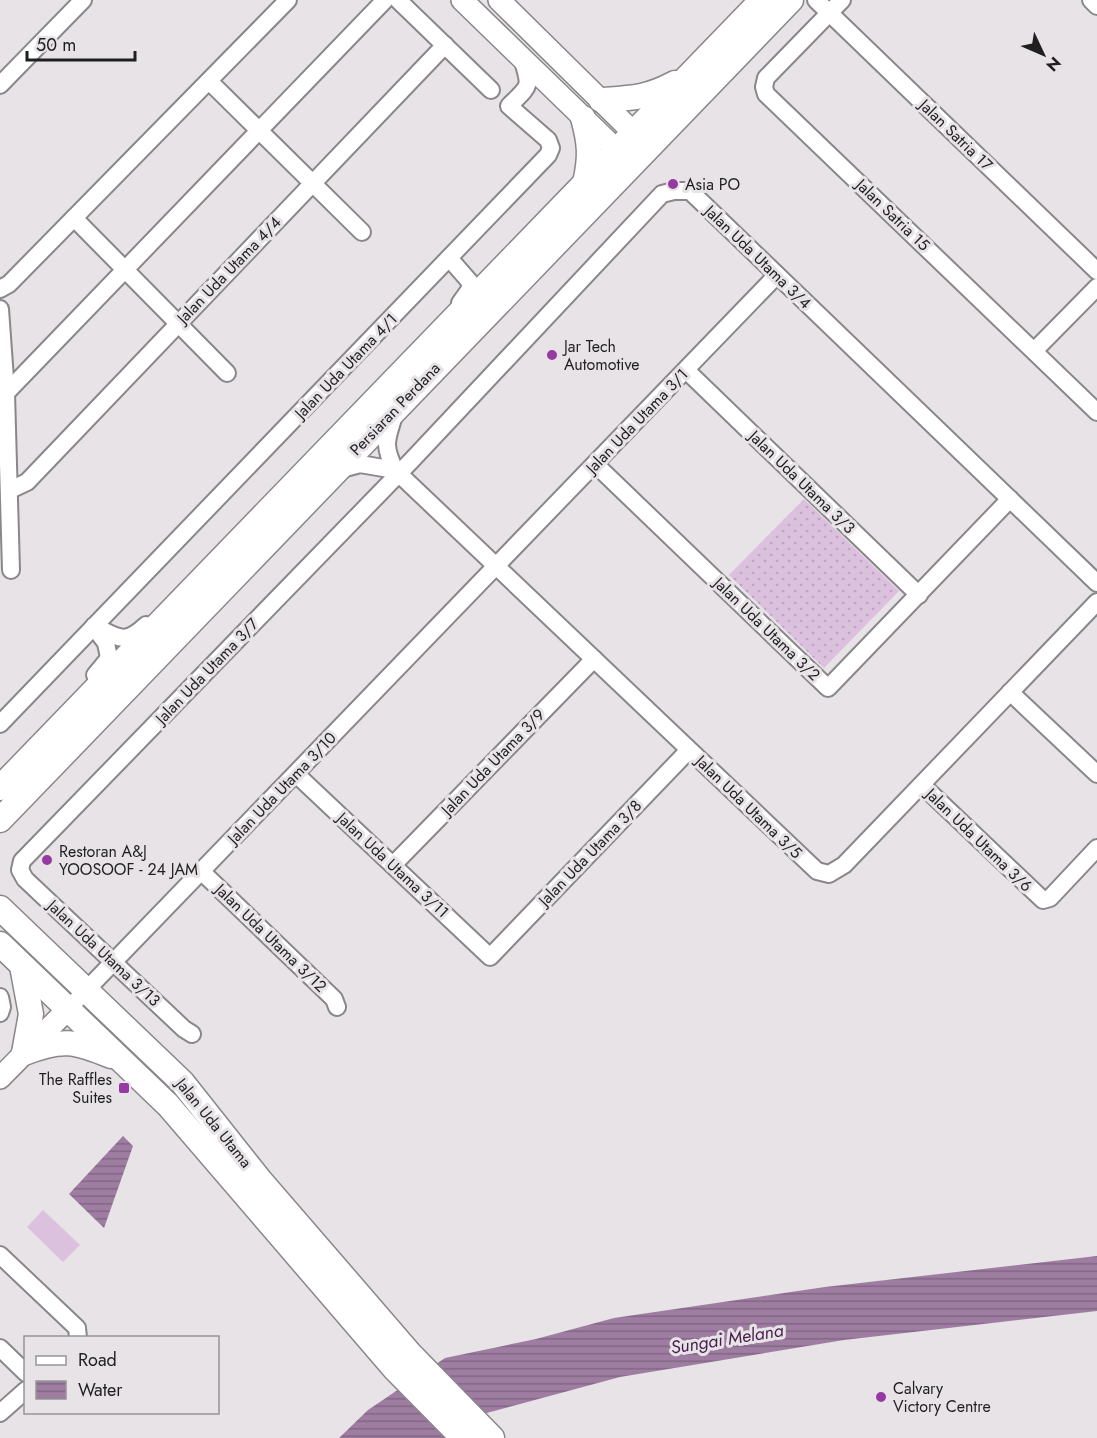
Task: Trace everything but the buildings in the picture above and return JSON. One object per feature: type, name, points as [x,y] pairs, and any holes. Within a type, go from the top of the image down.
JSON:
[{"type":"main road","name":"Persiaran Perdana","points":[[641,140],[690,74],[762,0]]},
{"type":"main road","name":"Persiaran Perdana","points":[[0,820],[396,408],[641,140],[791,0]]},
{"type":"main road","points":[[601,100],[654,94],[690,74]]},
{"type":"main road","points":[[583,118],[589,141],[590,160],[585,183]]},
{"type":"main road","name":"Persiaran Perdana","points":[[0,788],[585,183],[624,158]]},
{"type":"main road","name":"Jalan Uda Utama","points":[[0,908],[182,1082],[402,1361]]},
{"type":"main road","name":"Jalan Uda Utama","points":[[0,944],[168,1105],[402,1361]]},
{"type":"main road","points":[[22,966],[31,1014],[24,1053],[51,1044],[70,1042],[122,1060]]},
{"type":"main road","points":[[402,1361],[478,1434]]},
{"type":"street","points":[[0,85],[83,0]]},
{"type":"street","points":[[0,289],[9,284],[288,0]]},
{"type":"street","points":[[6,393],[386,0]]},
{"type":"street","points":[[398,0],[492,90]]},
{"type":"street","points":[[462,0],[624,158]]},
{"type":"street","points":[[499,0],[641,140]]},
{"type":"street","name":"Jalan Satria 17","points":[[816,0],[1097,271]]},
{"type":"street","name":"Jalan Satria 15","points":[[842,0],[766,78],[764,87],[766,94],[1097,412]]},
{"type":"street","points":[[1090,0],[1097,6]]},
{"type":"street","name":"Jalan Uda Utama 4/4","points":[[10,490],[27,482],[445,45]]},
{"type":"street","name":"Jalan Uda Utama 4/1","points":[[0,724],[550,152],[548,140],[509,106],[529,86],[521,58]]},
{"type":"street","points":[[209,81],[362,232]]},
{"type":"street","name":"Jalan Uda Utama 3/4","points":[[397,472],[662,194],[690,191],[1097,583]]},
{"type":"street","points":[[74,218],[227,373]]},
{"type":"street","points":[[441,332],[470,288],[470,282],[449,258]]},
{"type":"street","name":"Jalan Uda Utama 3/1","points":[[496,566],[777,275]]},
{"type":"street","points":[[1035,350],[1097,287]]},
{"type":"street","points":[[0,309],[6,393],[11,570]]},
{"type":"street","name":"Jalan Uda Utama 3/3","points":[[686,370],[919,594]]},
{"type":"street","points":[[396,408],[387,443],[387,453],[397,472]]},
{"type":"street","points":[[337,470],[360,464],[397,472]]},
{"type":"street","name":"Jalan Uda Utama 3/2","points":[[595,464],[828,688],[1010,500]]},
{"type":"street","name":"Jalan Uda Utama 3/5","points":[[397,472],[817,871],[829,874],[844,865],[1097,602]]},
{"type":"street","name":"Jalan Uda Utama 3/7","points":[[20,870],[22,861],[397,472]]},
{"type":"street","name":"Jalan Uda Utama 3/10","points":[[68,1009],[496,566]]},
{"type":"street","points":[[94,626],[126,639],[132,637],[176,590],[186,582],[208,573]]},
{"type":"street","points":[[54,732],[71,701],[109,658],[106,643],[94,626]]},
{"type":"street","name":"Jalan Uda Utama 3/9","points":[[393,865],[594,659]]},
{"type":"street","points":[[1010,692],[1097,774]]},
{"type":"street","name":"Jalan Uda Utama 3/8","points":[[490,957],[689,750]]},
{"type":"street","name":"Jalan Uda Utama 3/11","points":[[296,774],[490,957]]},
{"type":"street","name":"Jalan Uda Utama 3/6","points":[[921,784],[1043,900],[1050,898],[1097,848]]},
{"type":"street","name":"Jalan Uda Utama 3/13","points":[[20,870],[25,879],[192,1034]]},
{"type":"street","name":"Jalan Uda Utama 3/12","points":[[201,871],[334,999],[337,1007]]},
{"type":"street","points":[[0,997],[2,1007],[0,1013]]},
{"type":"street","points":[[0,1078],[68,1009]]},
{"type":"street","points":[[0,1255],[77,1328],[78,1336]]},
{"type":"street","points":[[0,1348],[24,1371]]},
{"type":"street","points":[[0,1413],[24,1392]]},
{"type":"shaded area","points":[[804,499],[899,591],[824,668],[729,575]]},
{"type":"shaded area","points":[[43,1210],[80,1245],[63,1262],[27,1227]]},
{"type":"water","points":[[123,1136],[133,1146],[104,1228],[69,1194]]},
{"type":"water","name":"Sungai Melana","points":[[1097,1256],[1097,1311],[844,1340],[620,1377],[479,1415],[446,1438],[339,1438],[368,1410],[445,1358],[536,1339],[614,1318],[825,1287]]},
{"type":"place","name":"Asia PO","points":[[673,184]]},
{"type":"place","name":"Jar Tech Automotive","points":[[552,355]]},
{"type":"place","name":"Restoran A&J YOOSOOF - 24 JAM","points":[[47,860]]},
{"type":"place","name":"The Raffles Suites","points":[[124,1088]]},
{"type":"place","name":"Calvary Victory Centre","points":[[881,1397]]}]
